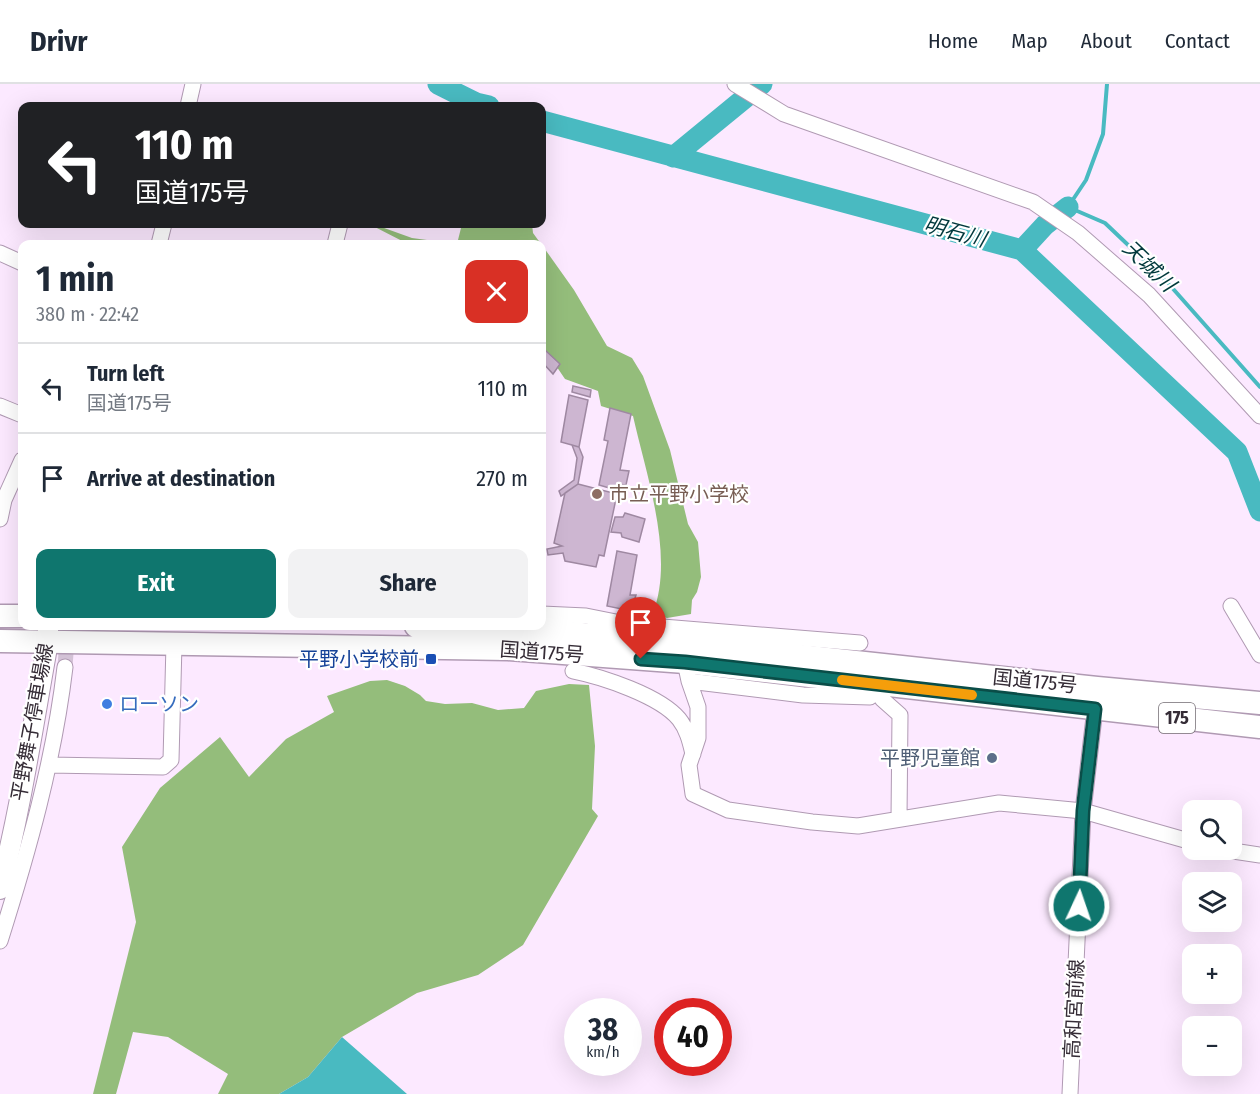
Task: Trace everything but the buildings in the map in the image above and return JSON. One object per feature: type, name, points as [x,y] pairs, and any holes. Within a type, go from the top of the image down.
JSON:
[{"type":"highway","points":[[0,616],[18,616]]},
{"type":"highway","name":"国道175号","points":[[545,630],[692,644],[1096,698],[1260,727]]},
{"type":"highway","name":"国道175号","points":[[0,641],[48,634],[174,644],[508,649],[687,672],[876,691],[1260,703]]},
{"type":"main road","name":"平野舞子停車場線","points":[[0,889],[18,856],[48,634]]},
{"type":"street","points":[[189,102],[193,84]]},
{"type":"street","points":[[740,85],[784,114],[1034,202],[1078,232],[1149,295],[1260,416]]},
{"type":"street","points":[[0,253],[18,261]]},
{"type":"street","points":[[0,406],[18,413]]},
{"type":"street","points":[[0,519],[4,500],[18,469]]},
{"type":"street","points":[[1231,606],[1260,655]]},
{"type":"street","points":[[546,614],[586,616],[626,624],[860,644]]},
{"type":"street","points":[[49,765],[163,767],[171,760],[174,644]]},
{"type":"street","points":[[0,941],[18,856],[49,765],[61,703],[65,667]]},
{"type":"street","points":[[573,671],[600,677],[666,706],[680,720],[688,733],[693,754]]},
{"type":"street","points":[[687,672],[698,707],[698,738],[689,765],[693,794],[728,810],[858,826],[999,803],[1083,811],[1182,839]]},
{"type":"street","points":[[876,691],[900,715],[899,819]]},
{"type":"street","name":"高和宮前線","points":[[1070,1094],[1083,811],[1096,698]]},
{"type":"street","points":[[1242,852],[1260,855]]},
{"type":"green space","points":[[377,228],[427,240],[400,240]]},
{"type":"green space","points":[[461,228],[532,228],[538,240],[458,240]]},
{"type":"green space","points":[[546,251],[574,290],[607,346],[632,358],[643,376],[670,450],[688,524],[698,542],[701,577],[692,600],[691,614],[667,618],[653,613],[659,591],[660,541],[651,489],[633,416],[601,406],[598,391],[565,379],[546,351]]},
{"type":"green space","points":[[387,680],[405,686],[426,701],[445,704],[472,703],[498,710],[524,708],[536,691],[569,684],[589,685],[595,746],[592,809],[598,816],[523,945],[478,975],[417,993],[342,1037],[308,1077],[279,1094],[218,1094],[228,1074],[168,1037],[133,1032],[116,1094],[93,1094],[136,922],[122,847],[160,788],[220,737],[249,777],[286,739],[334,712],[327,696],[370,681]]},
{"type":"water","points":[[342,1037],[407,1094],[279,1094],[308,1077]]},
{"type":"waterway","name":"明石川","points":[[438,84],[474,102]]},
{"type":"waterway","points":[[673,157],[762,84]]},
{"type":"waterway","name":"天城川","points":[[1107,84],[1103,134],[1086,180],[1068,207],[1105,223],[1167,282],[1260,387]]},
{"type":"waterway","name":"明石川","points":[[546,122],[1022,250],[1237,452],[1260,511]]},
{"type":"waterway","name":"天城川","points":[[1022,250],[1045,225],[1068,207]]},
{"type":"tunnel","points":[[65,667],[68,630]]},
{"type":"slow traffic","points":[[842,680],[972,695]]},
{"type":"place","name":"市立平野小学校","points":[[597,494]]},
{"type":"place","name":"平野小学校前","points":[[431,659]]},
{"type":"place","name":"ローソン","points":[[107,704]]},
{"type":"place","name":"平野児童館","points":[[992,758]]},
{"type":"route","points":[[641,659],[685,662],[1095,709],[1083,811],[1079,906]]}]
